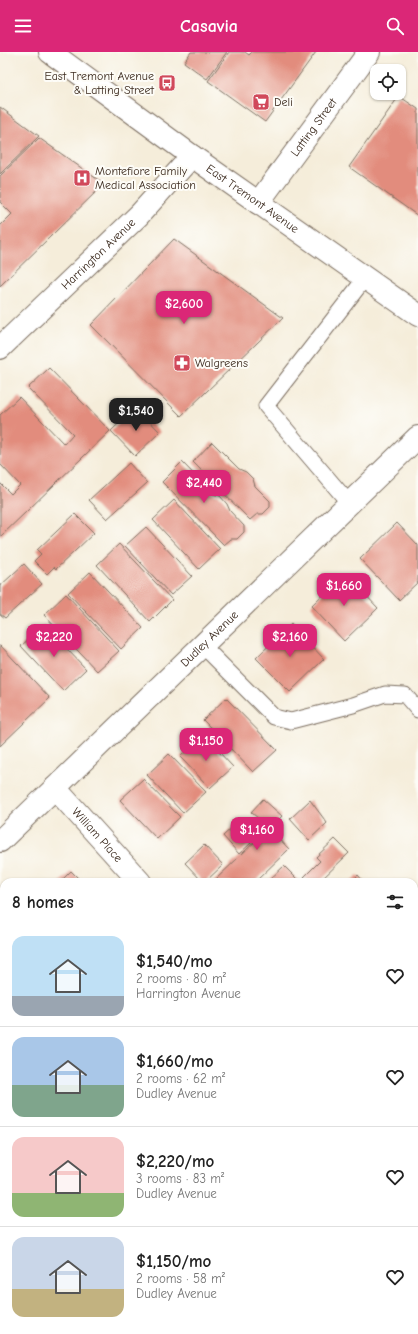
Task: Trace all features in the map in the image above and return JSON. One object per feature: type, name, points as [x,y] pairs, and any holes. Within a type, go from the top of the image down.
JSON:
[{"type":"street","name":"East Tremont Avenue","points":[[50,52],[192,156],[418,315]]},
{"type":"street","name":"Latting Street","points":[[258,203],[369,52]]},
{"type":"street","name":"Harrington Avenue","points":[[0,348],[139,215],[192,156]]},
{"type":"street","name":"Dudley Avenue","points":[[0,840],[418,437]]},
{"type":"street","name":"William Place","points":[[54,788],[136,878]]},
{"type":"lane","points":[[349,503],[266,406],[366,277]]},
{"type":"lane","points":[[202,645],[274,717],[291,721],[353,705],[386,694],[405,696],[418,710]]},
{"type":"building","points":[[191,52],[227,52],[207,79],[184,62]]},
{"type":"building","points":[[229,52],[245,52],[249,55],[252,52],[316,52],[265,122],[208,81]]},
{"type":"building","points":[[396,100],[405,100],[418,109],[418,216],[349,167]]},
{"type":"building","points":[[0,107],[39,136],[0,174]]},
{"type":"building","points":[[39,138],[104,184],[0,286],[0,226],[12,214],[0,202],[0,176]]},
{"type":"building","name":"Walgreens","points":[[174,239],[283,318],[181,416],[91,325]]},
{"type":"building","points":[[49,368],[110,431],[0,537],[0,483],[11,494],[20,485],[0,464],[0,415],[19,397],[64,444],[73,434],[28,388]]},
{"type":"building","points":[[136,407],[160,432],[135,456],[111,431]]},
{"type":"building","points":[[212,442],[239,469],[246,472],[253,479],[255,486],[270,501],[270,507],[263,514],[257,514],[250,520],[193,462]]},
{"type":"building","points":[[182,462],[213,494],[220,496],[227,504],[230,511],[244,526],[244,532],[237,539],[231,539],[224,545],[162,482]]},
{"type":"building","points":[[129,463],[147,483],[107,519],[89,500]]},
{"type":"building","points":[[174,500],[220,549],[199,569],[153,520]]},
{"type":"building","points":[[75,514],[94,533],[56,569],[54,567],[47,574],[34,561],[41,554],[37,550]]},
{"type":"building","points":[[397,523],[418,545],[418,582],[399,600],[360,559]]},
{"type":"building","points":[[146,527],[192,576],[171,595],[125,546]]},
{"type":"building","points":[[119,544],[172,600],[150,622],[97,565]]},
{"type":"building","points":[[24,564],[42,584],[5,618],[0,614],[0,586]]},
{"type":"building","points":[[90,572],[143,628],[121,649],[68,593]]},
{"type":"building","points":[[345,573],[378,608],[344,641],[311,606]]},
{"type":"building","points":[[66,594],[119,651],[97,671],[44,615]]},
{"type":"building","points":[[291,624],[324,659],[290,692],[256,658]]},
{"type":"building","points":[[44,625],[86,669],[63,691],[21,646]]},
{"type":"building","points":[[0,645],[50,698],[0,746]]},
{"type":"building","points":[[226,698],[277,750],[253,772],[203,720]]},
{"type":"building","points":[[203,735],[233,767],[210,788],[180,757]]},
{"type":"building","points":[[169,754],[206,792],[183,813],[147,775]]},
{"type":"building","points":[[143,779],[180,817],[157,839],[120,800]]},
{"type":"building","points":[[263,799],[282,816],[270,829],[289,849],[259,878],[217,878],[269,828],[251,812]]},
{"type":"building","points":[[310,800],[327,823],[309,840],[290,819]]},
{"type":"building","points":[[235,825],[251,843],[239,854],[223,836]]},
{"type":"building","points":[[335,839],[349,853],[323,878],[305,878],[304,877],[320,861],[316,857]]},
{"type":"building","points":[[204,845],[223,865],[209,878],[199,878],[185,863]]},
{"type":"building","points":[[284,866],[296,878],[271,878]]},
{"type":"building","points":[[71,871],[78,878],[64,878]]},
{"type":"place","name":"East Tremont Avenue & Latting Street","points":[[167,83]]},
{"type":"place","name":"Deli","points":[[261,102]]},
{"type":"place","name":"Montefiore Family Medical Association","points":[[82,178]]},
{"type":"place","name":"Walgreens","points":[[182,363]]}]
